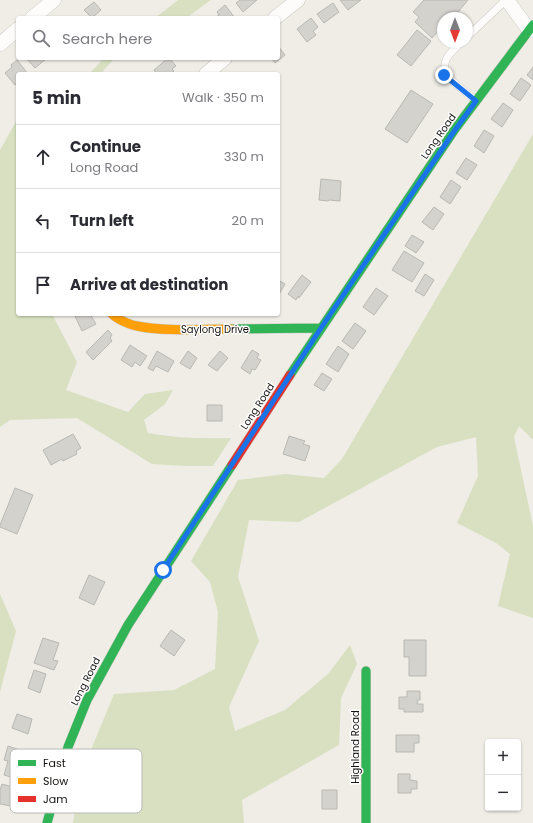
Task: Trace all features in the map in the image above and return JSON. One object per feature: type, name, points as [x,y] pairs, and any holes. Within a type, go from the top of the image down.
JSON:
[{"type":"street","points":[[34,16],[53,0]]},
{"type":"street","points":[[277,16],[298,0]]},
{"type":"street","points":[[507,0],[531,27]]},
{"type":"street","name":"Long Road","points":[[67,749],[87,700],[109,659],[128,625],[167,564],[321,328],[455,130],[531,27]]},
{"type":"street","points":[[0,44],[16,31]]},
{"type":"street","points":[[208,72],[223,60]]},
{"type":"street","name":"Saylong Drive","points":[[114,316],[136,326],[167,329],[321,328]]},
{"type":"street","name":"Highland Road","points":[[366,671],[366,823]]},
{"type":"street","name":"Long Road","points":[[47,823],[50,813]]},
{"type":"lane","points":[[473,32],[507,0]]},
{"type":"lane","points":[[456,48],[446,57],[444,75],[476,101]]},
{"type":"green space","points":[[178,0],[211,0],[189,16],[158,16]]},
{"type":"green space","points":[[102,60],[113,60],[102,72],[91,72]]},
{"type":"green space","points":[[16,122],[16,316],[53,316],[77,362],[66,390],[128,412],[145,394],[173,390],[165,404],[144,420],[148,433],[190,438],[231,438],[213,466],[152,464],[77,418],[10,420],[0,427],[0,150]]},
{"type":"green space","points":[[533,134],[533,439],[519,426],[514,437],[533,526],[533,618],[498,606],[510,554],[496,543],[457,523],[478,476],[476,437],[437,447],[299,522],[249,520],[238,577],[259,641],[229,707],[235,731],[285,710],[328,674],[350,645],[357,664],[341,698],[339,745],[242,800],[244,823],[73,823],[75,813],[142,813],[142,749],[91,749],[114,694],[174,690],[215,669],[218,612],[210,582],[191,561],[238,480],[285,474],[324,478],[342,459]]},
{"type":"green space","points":[[0,594],[16,631],[0,692]]},
{"type":"building","points":[[240,0],[257,0],[243,12],[236,3]]},
{"type":"building","points":[[340,0],[361,0],[348,10]]},
{"type":"building","points":[[424,0],[468,0],[458,12],[437,12],[437,32],[432,38],[415,22],[419,17],[413,12]]},
{"type":"building","points":[[94,2],[101,10],[94,16],[90,16],[84,10]]},
{"type":"building","points":[[333,3],[339,12],[324,23],[317,14]]},
{"type":"building","points":[[225,5],[233,16],[218,16],[219,15],[217,12]]},
{"type":"building","points":[[311,18],[318,27],[313,31],[316,35],[307,42],[297,29]]},
{"type":"building","points":[[417,30],[431,41],[411,66],[397,55]]},
{"type":"building","points":[[280,49],[285,55],[280,59]]},
{"type":"building","points":[[17,60],[26,72],[16,72],[15,85],[5,73],[12,67],[11,65]]},
{"type":"building","points":[[28,60],[45,60],[35,68]]},
{"type":"building","points":[[166,60],[171,60],[176,66],[172,69],[174,71],[173,72],[156,72],[154,70]]},
{"type":"building","points":[[533,67],[533,80],[527,75]]},
{"type":"building","points":[[521,78],[531,85],[520,101],[510,94]]},
{"type":"building","points":[[411,90],[433,104],[407,143],[385,129]]},
{"type":"building","points":[[503,103],[513,110],[502,127],[491,119]]},
{"type":"building","points":[[484,130],[494,136],[484,153],[474,146]]},
{"type":"building","points":[[466,158],[477,165],[467,180],[456,173]]},
{"type":"building","points":[[321,179],[341,181],[340,201],[319,200]]},
{"type":"building","points":[[451,180],[461,187],[450,204],[440,197]]},
{"type":"building","points":[[434,207],[444,214],[433,230],[422,222]]},
{"type":"building","points":[[412,235],[424,242],[416,253],[405,246]]},
{"type":"building","points":[[404,251],[424,263],[412,282],[392,270]]},
{"type":"building","points":[[425,274],[434,280],[424,296],[415,291]]},
{"type":"building","points":[[302,275],[311,282],[296,300],[288,294]]},
{"type":"building","points":[[280,281],[285,284],[280,293]]},
{"type":"building","points":[[376,288],[388,296],[374,315],[363,307]]},
{"type":"building","points":[[75,316],[91,316],[96,324],[82,331]]},
{"type":"building","points":[[355,323],[366,331],[353,349],[342,341]]},
{"type":"building","points":[[108,330],[112,335],[110,338],[112,341],[93,360],[86,352]]},
{"type":"building","points":[[130,345],[147,356],[140,366],[135,362],[132,367],[121,360]]},
{"type":"building","points":[[338,346],[349,354],[338,372],[326,364]]},
{"type":"building","points":[[252,350],[259,354],[257,358],[261,360],[255,370],[252,369],[250,374],[241,368]]},
{"type":"building","points":[[157,351],[174,361],[168,372],[156,366],[153,371],[148,368]]},
{"type":"building","points":[[188,351],[197,358],[190,369],[180,363]]},
{"type":"building","points":[[220,351],[228,358],[217,371],[208,365]]},
{"type":"building","points":[[322,373],[332,379],[324,391],[314,385]]},
{"type":"building","points":[[207,405],[222,405],[222,421],[207,421]]},
{"type":"building","points":[[73,434],[81,448],[76,451],[77,454],[63,461],[62,459],[51,465],[43,450]]},
{"type":"building","points":[[289,436],[305,441],[303,444],[310,446],[305,461],[283,454]]},
{"type":"building","points":[[15,488],[33,495],[17,534],[0,527]]},
{"type":"building","points":[[89,575],[105,582],[94,605],[79,598]]},
{"type":"building","points":[[171,630],[185,640],[174,656],[160,646]]},
{"type":"building","points":[[43,638],[59,643],[53,660],[58,661],[54,670],[34,663]]},
{"type":"building","points":[[404,640],[426,640],[426,676],[409,676],[409,657],[404,657]]},
{"type":"building","points":[[34,670],[46,674],[40,693],[28,688]]},
{"type":"building","points":[[407,691],[420,691],[420,700],[418,700],[417,704],[423,704],[423,712],[404,712],[404,709],[399,709],[399,697],[407,697]]},
{"type":"building","points":[[17,714],[32,719],[28,734],[12,728]]},
{"type":"building","points":[[396,735],[419,735],[419,743],[414,743],[414,752],[396,752]]},
{"type":"building","points":[[8,746],[17,749],[10,749],[10,777],[4,775],[8,761],[4,760]]},
{"type":"building","points":[[398,774],[410,774],[410,780],[417,781],[417,789],[411,789],[411,793],[398,793]]},
{"type":"building","points":[[2,784],[10,786],[10,806],[0,804],[0,790]]},
{"type":"building","points":[[322,790],[337,790],[337,809],[322,809]]},
{"type":"traffic: fast","points":[[290,375],[455,129],[533,25]]},
{"type":"traffic: fast","points":[[231,329],[321,328]]},
{"type":"traffic: fast","points":[[67,749],[87,700],[128,625],[232,465]]},
{"type":"traffic: fast","points":[[366,671],[366,823]]},
{"type":"traffic: fast","points":[[47,823],[50,813]]},
{"type":"traffic: slow","points":[[114,316],[127,323],[148,328],[172,330],[231,329]]},
{"type":"traffic: jam","points":[[232,465],[290,375]]},
{"type":"route","points":[[163,570],[321,328],[476,101],[444,75]]}]
